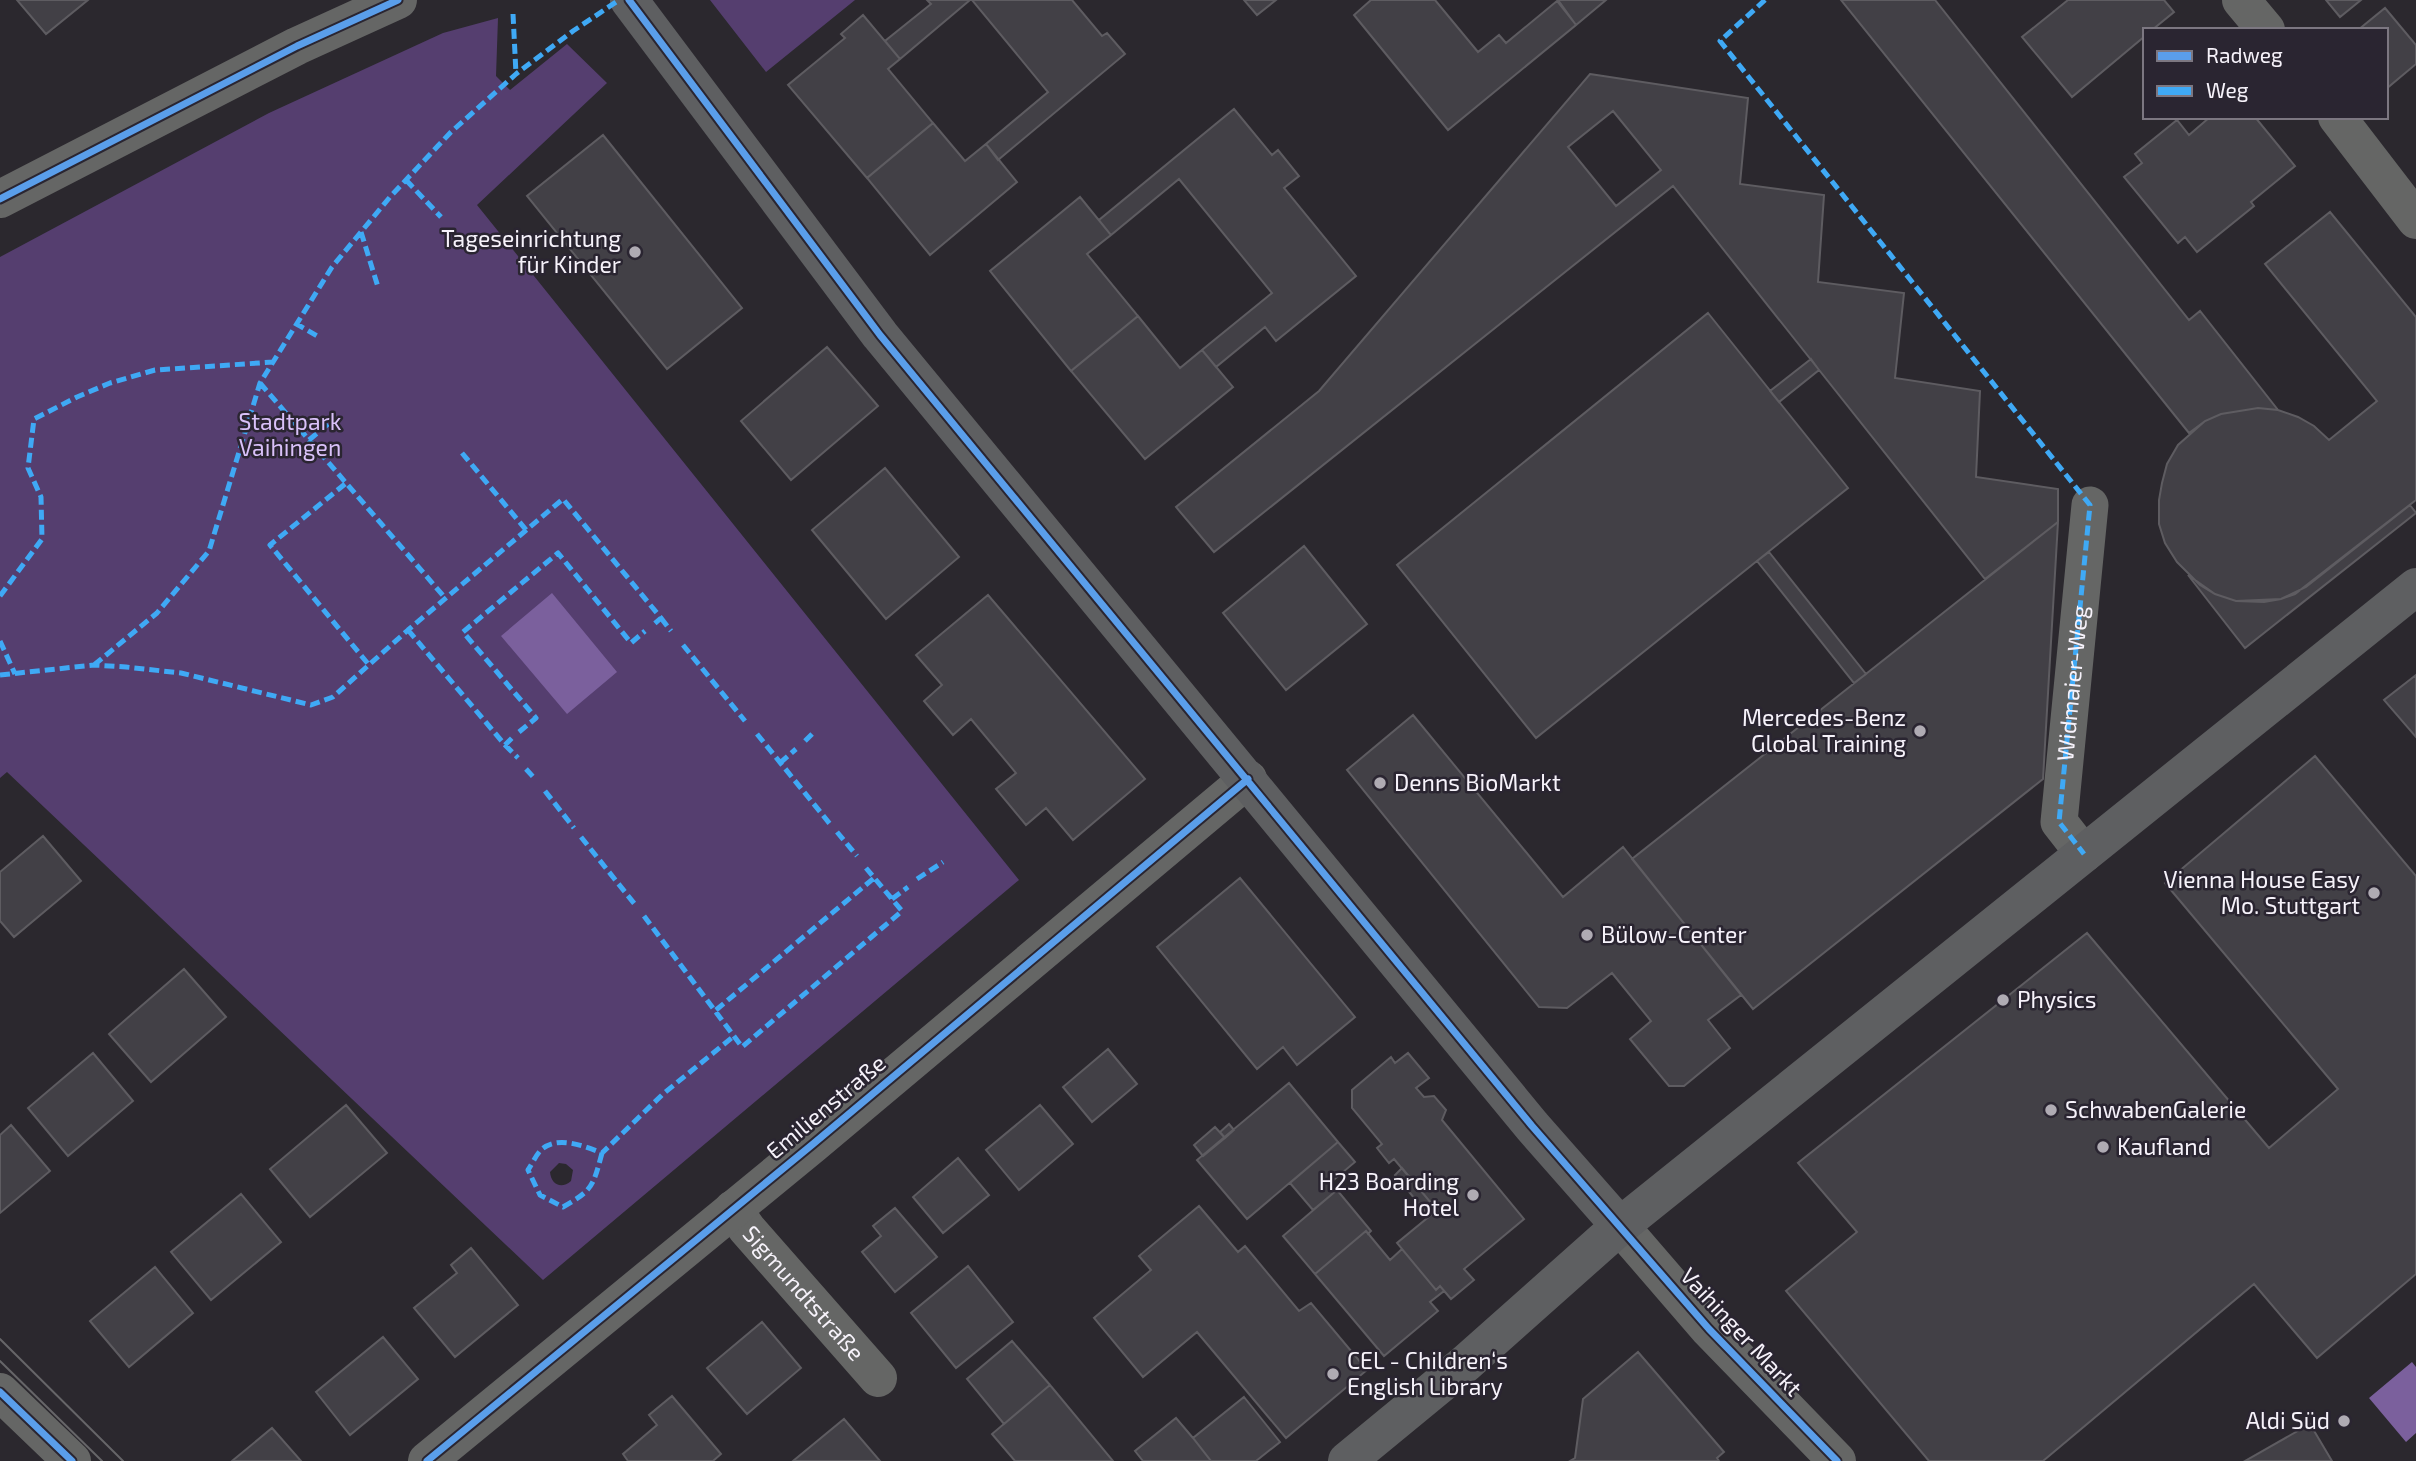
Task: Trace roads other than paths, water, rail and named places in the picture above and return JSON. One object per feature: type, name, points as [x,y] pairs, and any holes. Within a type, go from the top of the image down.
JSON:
[{"type":"main road","points":[[629,0],[880,335],[1532,1126],[1620,1226]]},
{"type":"main road","points":[[1347,1461],[1466,1363],[1620,1226],[2416,587]]},
{"type":"street","points":[[0,199],[297,46],[398,0]]},
{"type":"street","points":[[2241,0],[2264,28]]},
{"type":"street","points":[[2339,119],[2416,220]]},
{"type":"street","name":"Widmaier-Weg","points":[[2084,854],[2059,822],[2090,505]]},
{"type":"street","name":"Emilienstraße","points":[[426,1461],[1248,779]]},
{"type":"street","name":"Sigmundtstraße","points":[[733,1209],[747,1229],[878,1378]]},
{"type":"street","name":"Vaihinger Markt","points":[[1620,1226],[1709,1329],[1837,1461]]},
{"type":"street","points":[[0,1392],[72,1461]]},
{"type":"tram line","points":[[0,1339],[123,1461]]},
{"type":"tram line","points":[[0,1361],[102,1461]]},
{"type":"place","name":"Tageseinrichtung für Kinder","points":[[635,252]]},
{"type":"place","name":"Mercedes-Benz Global Training","points":[[1920,731]]},
{"type":"place","name":"Denns BioMarkt","points":[[1380,783]]},
{"type":"place","name":"Vienna House Easy Mo. Stuttgart","points":[[2374,893]]},
{"type":"place","name":"Bülow-Center","points":[[1587,935]]},
{"type":"place","name":"Physics","points":[[2003,1000]]},
{"type":"place","name":"SchwabenGalerie","points":[[2051,1110]]},
{"type":"place","name":"Kaufland","points":[[2103,1147]]},
{"type":"place","name":"H23 Boarding Hotel","points":[[1473,1195]]},
{"type":"place","name":"CEL - Children‘s English Library","points":[[1333,1374]]},
{"type":"place","name":"Aldi Süd","points":[[2344,1421]]},
{"type":"park label","name":"Stadtpark Vaihingen","points":[[290,435]]}]
